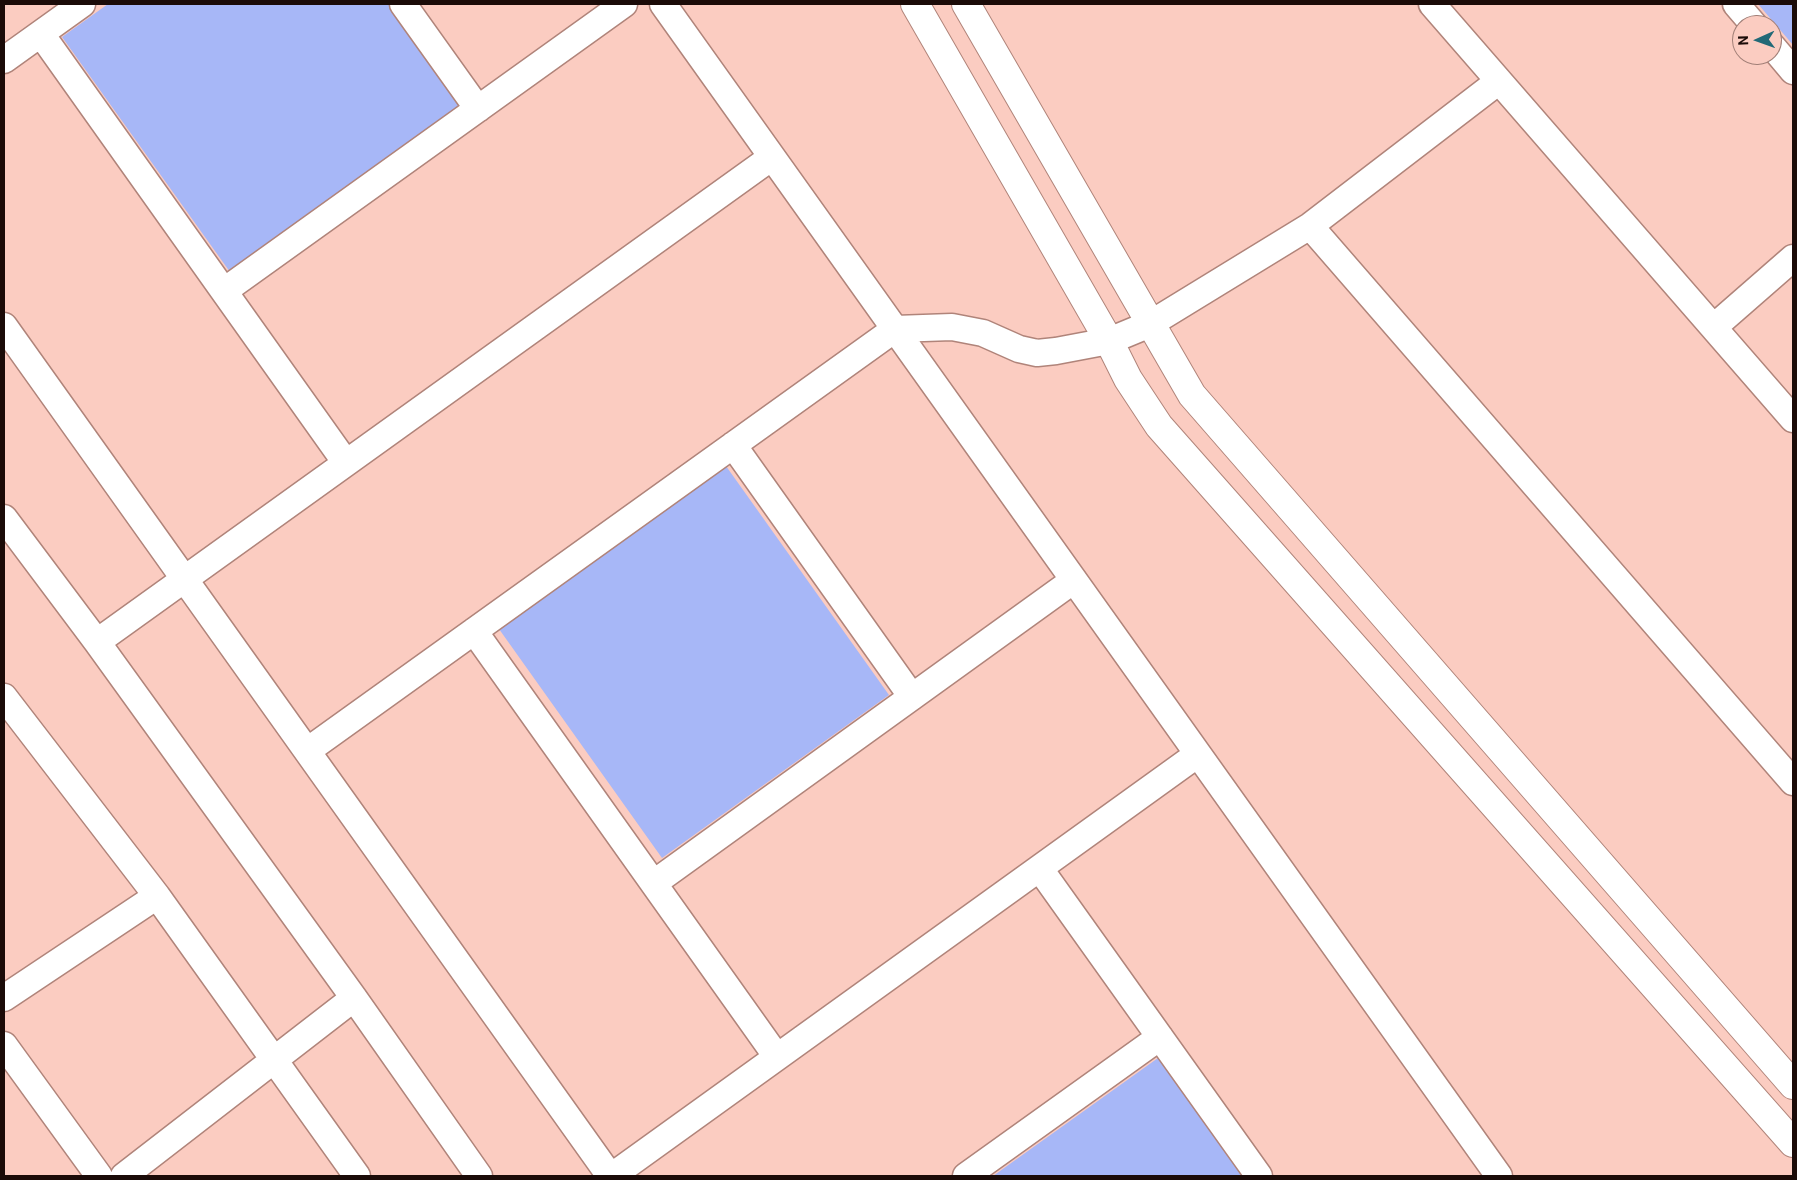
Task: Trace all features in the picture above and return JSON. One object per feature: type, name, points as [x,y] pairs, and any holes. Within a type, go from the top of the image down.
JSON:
[{"type":"street","points":[[4,60],[82,4]]},
{"type":"street","points":[[403,4],[478,109]]},
{"type":"street","points":[[224,291],[624,4]]},
{"type":"street","points":[[663,4],[1499,1176]]},
{"type":"street","points":[[915,4],[1109,341],[1128,379],[1159,426],[1793,1143]]},
{"type":"street","points":[[966,4],[1192,395],[1793,1084]]},
{"type":"street","points":[[1432,4],[1793,419]]},
{"type":"street","points":[[1736,4],[1745,15]]},
{"type":"street","points":[[41,34],[346,463]]},
{"type":"street","points":[[1782,58],[1793,71]]},
{"type":"street","points":[[307,751],[895,329],[952,327],[983,333],[1019,349],[1037,353],[1109,341],[1150,324],[1310,226],[1499,81]]},
{"type":"street","points":[[97,642],[772,157]]},
{"type":"street","points":[[1310,226],[1793,782]]},
{"type":"street","points":[[1714,327],[1793,258]]},
{"type":"street","points":[[4,326],[611,1176],[1198,754]]},
{"type":"street","points":[[733,445],[912,697]]},
{"type":"street","points":[[4,518],[97,642],[354,998],[479,1176]]},
{"type":"street","points":[[654,883],[1074,580]]},
{"type":"street","points":[[474,631],[777,1057]]},
{"type":"street","points":[[4,697],[157,896],[357,1176]]},
{"type":"street","points":[[1040,869],[1259,1176]]},
{"type":"street","points":[[4,998],[157,896]]},
{"type":"street","points":[[124,1176],[354,998]]},
{"type":"street","points":[[966,1176],[1160,1037]]},
{"type":"street","points":[[4,1045],[99,1176]]},
{"type":"shaded area","points":[[108,4],[391,4],[463,104],[230,272],[62,37]]},
{"type":"shaded area","points":[[1758,4],[1793,4],[1793,45],[1782,32],[1782,15],[1767,15]]},
{"type":"shaded area","points":[[726,466],[889,695],[662,858],[499,629]]},
{"type":"shaded area","points":[[1158,1058],[1242,1176],[993,1176]]}]
